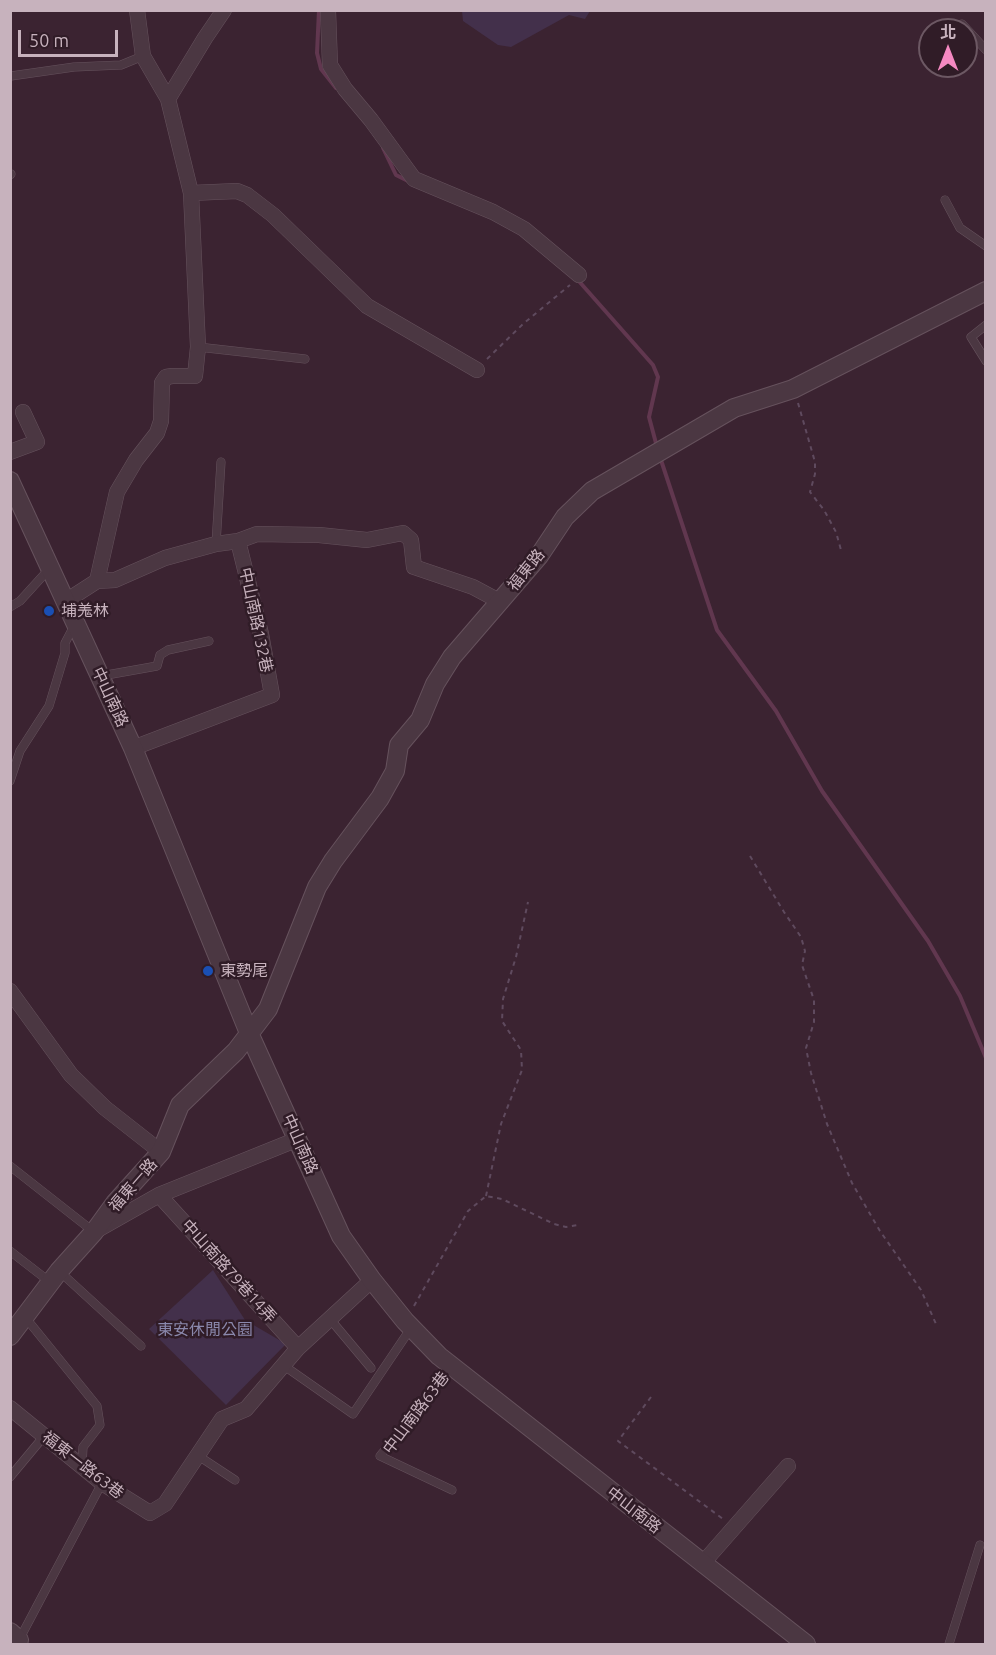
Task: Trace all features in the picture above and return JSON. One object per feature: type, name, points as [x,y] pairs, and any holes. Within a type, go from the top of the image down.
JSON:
[{"type":"street","points":[[97,581],[117,492],[136,460],[157,433],[161,421],[162,383],[166,377],[195,376],[198,347],[191,193],[168,99],[143,56],[137,10]]},
{"type":"street","points":[[168,99],[224,10]]},
{"type":"street","points":[[328,10],[330,65],[345,89],[407,166],[414,179],[493,212],[524,229],[579,276]]},
{"type":"street","points":[[191,193],[237,191],[247,195],[273,215],[367,306],[477,370]]},
{"type":"street","name":"福東路","points":[[249,1032],[268,1009],[317,887],[380,798],[395,771],[399,745],[420,720],[435,684],[452,657],[539,556],[565,517],[592,491],[734,408],[793,389],[981,296]]},
{"type":"street","points":[[10,452],[38,442],[23,412]]},
{"type":"street","name":"中山南路","points":[[12,486],[133,748],[249,1032],[341,1236],[372,1280],[408,1324],[452,1366],[806,1644]]},
{"type":"street","points":[[66,601],[97,581],[115,580],[165,558],[216,544],[238,542],[257,534],[319,535],[367,540],[403,533],[411,540],[414,567],[473,587],[501,602]]},
{"type":"street","name":"中山南路132巷","points":[[133,748],[272,695],[261,634],[238,542]]},
{"type":"street","points":[[10,991],[71,1075],[105,1108],[161,1152]]},
{"type":"street","name":"福東一路","points":[[10,1336],[54,1276],[161,1152],[180,1105],[236,1051],[249,1032]]},
{"type":"street","points":[[94,1232],[159,1195],[298,1139]]},
{"type":"street","name":"中山南路79巷14弄","points":[[159,1195],[298,1348]]},
{"type":"street","name":"福東一路63巷","points":[[10,1408],[102,1483],[150,1513],[165,1504],[222,1419],[246,1409],[298,1348],[372,1280]]},
{"type":"street","points":[[702,1564],[788,1466]]},
{"type":"lane","points":[[11,76],[74,67],[121,65],[143,56]]},
{"type":"lane","points":[[945,200],[960,228],[986,246]]},
{"type":"lane","points":[[986,325],[972,337],[986,361]]},
{"type":"lane","points":[[198,347],[304,359]]},
{"type":"lane","points":[[216,544],[221,462]]},
{"type":"lane","points":[[10,607],[20,601],[50,568]]},
{"type":"lane","points":[[10,781],[20,751],[49,706],[65,653],[65,643],[75,625]]},
{"type":"lane","points":[[101,676],[157,666],[160,655],[168,650],[209,641]]},
{"type":"lane","points":[[10,1167],[94,1232]]},
{"type":"lane","points":[[10,1251],[54,1276],[141,1346]]},
{"type":"lane","points":[[25,1317],[97,1406],[100,1425],[83,1447],[81,1466]]},
{"type":"lane","points":[[330,1319],[371,1368]]},
{"type":"lane","points":[[283,1365],[353,1414],[408,1324]]},
{"type":"lane","name":"中山南路63巷","points":[[452,1366],[380,1456],[452,1490]]},
{"type":"lane","points":[[10,1476],[45,1436]]},
{"type":"lane","points":[[197,1455],[235,1480]]},
{"type":"lane","points":[[17,1640],[102,1483]]},
{"type":"lane","points":[[949,1644],[981,1545]]},
{"type":"path","points":[[477,370],[523,324],[568,288]]},
{"type":"path","points":[[793,389],[815,462],[815,474],[810,492],[824,510],[836,532],[841,549]]},
{"type":"path","points":[[750,856],[801,937],[805,951],[802,965],[814,1000],[814,1022],[806,1048],[827,1124],[852,1183],[880,1231],[921,1290],[936,1324]]},
{"type":"path","points":[[408,1324],[468,1211],[486,1196],[501,1124],[522,1070],[521,1050],[502,1021],[503,999],[516,957],[528,902]]},
{"type":"path","points":[[486,1196],[502,1198],[554,1224],[566,1227],[578,1225]]},
{"type":"path","points":[[651,1397],[618,1441],[735,1528]]},
{"type":"green space","points":[[462,10],[590,11],[585,19],[569,15],[511,47],[498,45],[463,21]]},
{"type":"green space","name":"東安休閒公園","points":[[213,1270],[245,1320],[286,1344],[226,1405],[149,1329]]},
{"type":"waterway","points":[[319,10],[317,53],[321,69],[336,88]]},
{"type":"waterway","points":[[383,148],[396,175],[408,181]]},
{"type":"waterway","points":[[577,279],[653,365],[658,377],[649,417],[657,447]]},
{"type":"waterway","points":[[660,457],[717,630],[776,711],[822,791],[928,941],[960,996],[986,1058]]},
{"type":"place","name":"埔羗林","points":[[49,611]]},
{"type":"place","name":"東勢尾","points":[[208,971]]}]
